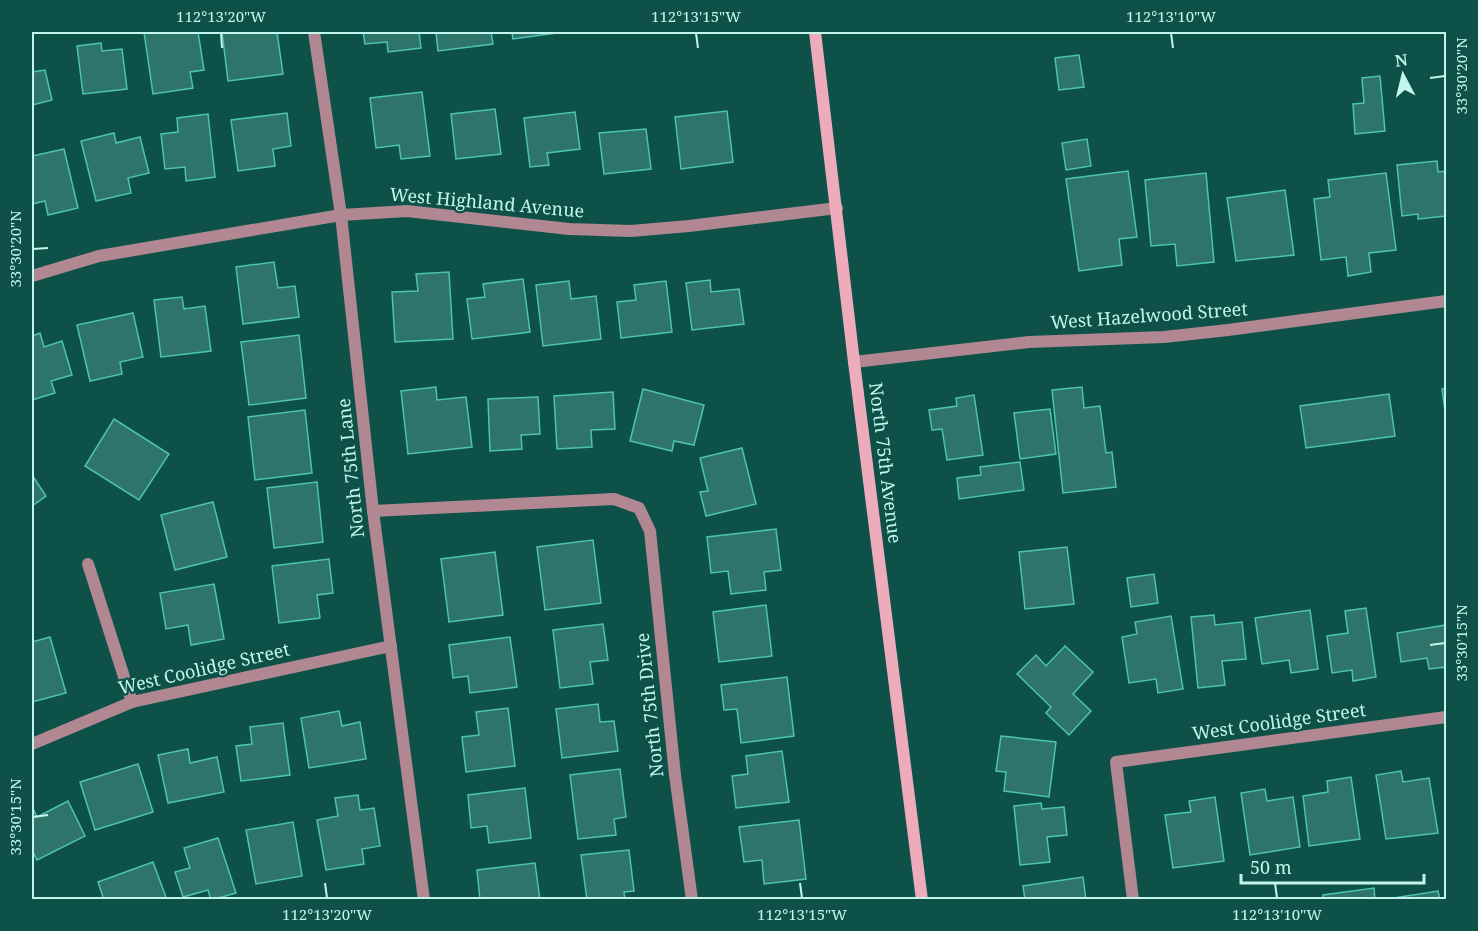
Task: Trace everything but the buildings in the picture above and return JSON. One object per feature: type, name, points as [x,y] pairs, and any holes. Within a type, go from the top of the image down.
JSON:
[{"type":"main road","name":"North 75th Avenue","points":[[815,32],[922,900]]},
{"type":"street","name":"North 75th Lane","points":[[314,32],[341,215],[373,511],[424,900]]},
{"type":"street","name":"West Highland Avenue","points":[[32,276],[99,256],[341,215],[407,211],[569,229],[631,231],[837,208]]},
{"type":"street","name":"West Hazelwood Street","points":[[854,362],[1029,342],[1164,337],[1446,301]]},
{"type":"street","name":"North 75th Drive","points":[[373,511],[614,499],[639,508],[650,531],[675,775],[692,900]]},
{"type":"street","points":[[88,564],[132,702]]},
{"type":"street","name":"West Coolidge Street","points":[[32,744],[132,702],[391,646]]},
{"type":"street","name":"West Coolidge Street","points":[[1133,900],[1116,762],[1446,717]]}]
